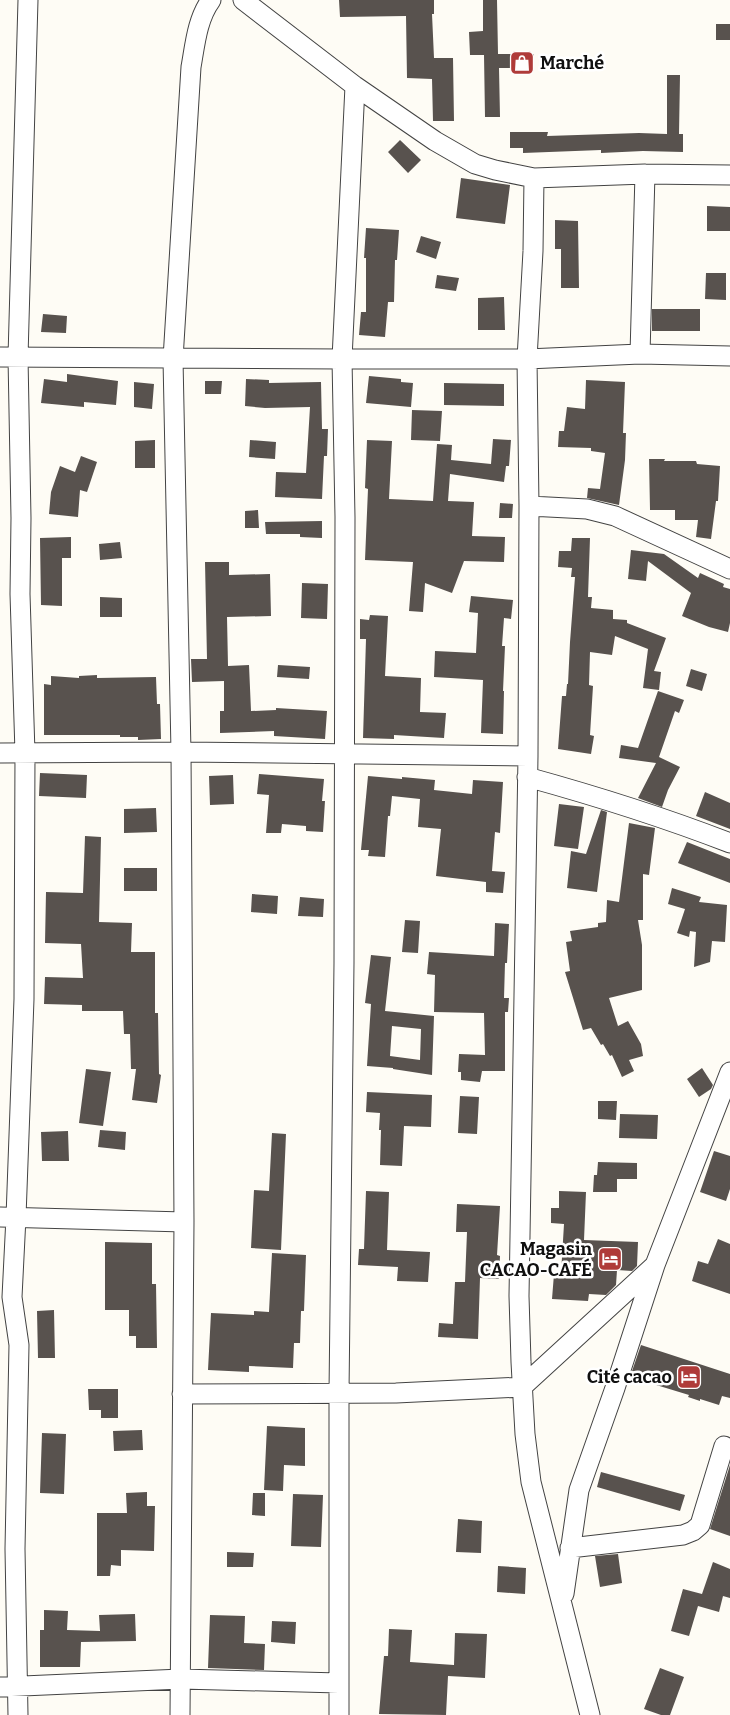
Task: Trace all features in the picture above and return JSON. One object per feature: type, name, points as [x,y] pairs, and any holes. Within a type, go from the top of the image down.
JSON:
[{"type":"street","points":[[18,1715],[9,1687],[15,1549],[19,1345],[12,1297],[8,1217],[24,999],[25,753],[20,594],[21,518],[9,357],[28,0]]},
{"type":"street","points":[[180,1715],[184,1222],[181,752],[173,359],[191,67],[204,9],[211,0]]},
{"type":"street","points":[[244,0],[355,86],[460,157],[495,170],[534,178],[645,174],[730,176]]},
{"type":"street","points":[[339,1715],[339,1393],[344,963],[342,359],[355,86]]},
{"type":"street","points":[[640,354],[645,174]]},
{"type":"street","points":[[534,178],[533,251],[527,359],[529,506],[528,756],[519,1296],[522,1387],[531,1482],[590,1715]]},
{"type":"street","points":[[9,357],[527,359],[640,354],[730,356]]},
{"type":"street","points":[[529,506],[587,510],[615,516],[730,569]]},
{"type":"street","points":[[0,753],[181,752],[528,756]]},
{"type":"street","points":[[527,777],[674,821],[730,843]]},
{"type":"street","points":[[563,1605],[579,1490],[655,1265],[730,1072]]},
{"type":"street","points":[[8,1217],[184,1222]]},
{"type":"street","points":[[182,1394],[396,1393],[522,1387],[655,1265]]},
{"type":"street","points":[[570,1548],[683,1535],[693,1531],[700,1525],[724,1446]]},
{"type":"street","points":[[9,1687],[181,1679],[339,1683]]},
{"type":"building","points":[[339,0],[434,0],[434,14],[432,14],[434,58],[453,58],[454,121],[433,121],[432,79],[407,78],[406,16],[340,17]]},
{"type":"building","points":[[483,0],[497,0],[498,54],[534,54],[534,68],[499,68],[500,117],[485,117],[484,55],[470,55],[469,32],[483,31]]},
{"type":"building","points":[[716,24],[730,24],[730,40],[716,40]]},
{"type":"building","points":[[667,75],[680,75],[679,134],[683,134],[683,152],[601,153],[601,150],[523,153],[523,148],[510,148],[510,132],[548,132],[547,136],[667,134]]},
{"type":"building","points":[[400,140],[421,160],[408,173],[388,152]]},
{"type":"building","points":[[461,178],[510,185],[505,224],[456,218]]},
{"type":"building","points":[[707,206],[730,207],[730,231],[707,231]]},
{"type":"building","points":[[555,220],[578,221],[579,288],[561,288],[561,249],[555,249]]},
{"type":"building","points":[[366,228],[399,230],[397,260],[395,260],[394,302],[388,302],[385,337],[359,335],[361,312],[366,312],[366,258],[364,258]]},
{"type":"building","points":[[421,236],[441,242],[436,259],[416,252]]},
{"type":"building","points":[[706,273],[726,273],[726,300],[705,299]]},
{"type":"building","points":[[437,275],[459,278],[456,291],[435,288]]},
{"type":"building","points":[[504,297],[505,330],[478,330],[478,298]]},
{"type":"building","points":[[652,309],[700,309],[700,331],[652,331]]},
{"type":"building","points":[[43,314],[67,316],[66,333],[41,332]]},
{"type":"building","points":[[67,374],[118,381],[116,405],[84,402],[84,407],[41,403],[44,379],[67,382]]},
{"type":"building","points":[[369,376],[401,379],[401,382],[413,383],[411,407],[366,403]]},
{"type":"building","points":[[246,379],[269,380],[269,383],[321,382],[322,429],[328,429],[327,456],[324,456],[322,499],[275,497],[276,472],[306,473],[310,407],[265,408],[245,406]]},
{"type":"building","points":[[586,380],[625,382],[623,433],[626,433],[625,460],[619,505],[587,498],[588,488],[600,489],[605,453],[591,451],[591,448],[558,447],[559,431],[564,431],[567,407],[585,409]]},
{"type":"building","points":[[205,381],[222,381],[221,394],[205,394]]},
{"type":"building","points":[[134,382],[154,384],[152,409],[134,407]]},
{"type":"building","points":[[444,383],[504,384],[504,406],[444,405]]},
{"type":"building","points":[[412,410],[442,411],[440,441],[411,440]]},
{"type":"building","points":[[493,439],[511,440],[509,466],[506,466],[504,482],[450,474],[448,501],[474,502],[472,536],[505,537],[504,562],[464,561],[452,593],[425,583],[423,612],[409,611],[413,562],[365,560],[368,489],[365,488],[367,440],[392,441],[389,499],[433,501],[437,444],[452,445],[451,460],[491,464]]},
{"type":"building","points":[[155,440],[155,468],[135,468],[135,441]]},
{"type":"building","points":[[250,440],[276,442],[275,459],[249,457]]},
{"type":"building","points":[[81,456],[97,462],[87,492],[80,490],[78,517],[49,514],[51,492],[60,466],[75,472]]},
{"type":"building","points":[[649,459],[696,461],[697,464],[720,466],[718,501],[716,501],[711,539],[696,537],[698,520],[675,520],[675,510],[650,510]]},
{"type":"building","points":[[500,503],[513,504],[512,518],[499,518]]},
{"type":"building","points":[[258,510],[259,528],[245,528],[245,511]]},
{"type":"building","points":[[322,521],[322,538],[300,537],[300,534],[266,534],[265,522]]},
{"type":"building","points":[[71,537],[71,558],[62,558],[62,606],[41,605],[40,538]]},
{"type":"building","points":[[572,538],[590,538],[588,597],[592,597],[591,608],[613,610],[613,619],[627,620],[627,623],[666,638],[654,671],[661,672],[659,690],[643,688],[648,649],[615,636],[612,655],[590,652],[589,685],[593,686],[590,735],[594,736],[591,754],[558,749],[562,696],[566,696],[568,684],[575,577],[571,577],[572,568],[558,567],[559,551],[571,551]]},
{"type":"building","points":[[120,542],[122,558],[100,560],[99,544]]},
{"type":"building","points":[[631,550],[664,554],[698,578],[700,573],[724,584],[723,587],[730,589],[730,623],[728,632],[709,627],[682,616],[691,593],[648,561],[646,581],[628,579]]},
{"type":"building","points":[[205,562],[229,562],[229,575],[270,574],[271,616],[227,617],[228,666],[249,665],[251,711],[276,710],[276,708],[327,711],[325,739],[274,736],[274,731],[220,733],[220,711],[224,711],[224,681],[192,682],[191,659],[207,659]]},
{"type":"building","points":[[302,583],[328,584],[327,619],[301,618]]},
{"type":"building","points":[[471,596],[513,600],[511,619],[504,618],[502,646],[505,646],[503,734],[481,733],[483,680],[434,677],[435,651],[476,653],[478,613],[469,612]]},
{"type":"building","points":[[100,597],[122,598],[122,617],[100,617]]},
{"type":"building","points":[[370,615],[388,616],[385,676],[421,678],[420,712],[446,713],[444,738],[394,735],[394,739],[363,738],[366,639],[360,639],[360,619],[369,620]]},
{"type":"building","points":[[278,665],[310,667],[309,679],[277,677]]},
{"type":"building","points":[[691,669],[707,674],[702,691],[686,686]]},
{"type":"building","points":[[97,675],[97,678],[156,677],[157,704],[160,704],[161,739],[138,740],[138,737],[120,737],[120,735],[44,735],[44,684],[51,685],[51,676],[79,678],[79,676]]},
{"type":"building","points":[[658,691],[684,700],[679,713],[675,711],[659,757],[680,767],[668,790],[662,807],[638,798],[656,763],[619,758],[621,745],[638,748]]},
{"type":"building","points":[[40,773],[87,775],[86,798],[39,796]]},
{"type":"building","points":[[259,774],[324,779],[322,801],[325,801],[323,832],[306,831],[306,826],[282,824],[281,833],[266,833],[269,795],[257,794]]},
{"type":"building","points":[[233,775],[234,804],[210,805],[209,776]]},
{"type":"building","points":[[368,776],[435,780],[434,790],[472,794],[473,780],[503,782],[500,833],[495,832],[492,871],[505,872],[503,893],[486,892],[486,882],[436,876],[441,829],[418,827],[420,799],[392,796],[390,816],[388,816],[385,857],[368,856],[369,850],[361,850]]},
{"type":"building","points":[[705,792],[730,803],[730,829],[696,816]]},
{"type":"building","points":[[559,804],[584,807],[578,849],[554,846]]},
{"type":"building","points":[[156,808],[157,832],[124,833],[124,809]]},
{"type":"building","points":[[601,810],[607,812],[597,892],[567,888],[571,851],[586,854]]},
{"type":"building","points":[[629,823],[655,828],[649,875],[643,874],[643,920],[638,920],[642,945],[642,990],[609,998],[618,1026],[628,1021],[641,1044],[643,1056],[629,1060],[634,1071],[622,1077],[612,1055],[610,1056],[603,1044],[601,1045],[591,1028],[583,1030],[565,972],[570,971],[566,942],[572,941],[570,931],[598,927],[598,923],[606,922],[607,900],[619,902]]},
{"type":"building","points":[[85,836],[101,837],[99,922],[132,923],[131,952],[155,952],[155,1013],[158,1013],[159,1074],[161,1075],[157,1103],[132,1100],[136,1069],[131,1069],[130,1034],[124,1034],[123,1011],[82,1011],[82,1005],[44,1004],[45,977],[83,978],[81,944],[45,943],[46,892],[83,893]]},
{"type":"building","points":[[687,842],[730,859],[730,883],[678,863]]},
{"type":"building","points":[[124,868],[157,868],[157,891],[124,891]]},
{"type":"building","points":[[672,888],[701,897],[699,902],[727,905],[725,942],[712,941],[710,962],[694,967],[696,932],[690,931],[689,937],[677,933],[685,909],[668,904]]},
{"type":"building","points":[[252,894],[278,896],[277,914],[251,912]]},
{"type":"building","points":[[300,897],[324,899],[323,917],[298,916]]},
{"type":"building","points":[[405,920],[420,921],[418,953],[402,952]]},
{"type":"building","points":[[495,923],[509,924],[504,998],[509,998],[508,1012],[505,1012],[505,1071],[482,1071],[480,1082],[461,1080],[461,1072],[458,1072],[459,1054],[485,1055],[484,1013],[434,1012],[435,975],[427,974],[429,952],[494,956]]},
{"type":"building","points":[[371,955],[391,957],[385,1011],[434,1016],[432,1075],[393,1068],[367,1066],[371,1004],[365,1003]],"holes":[[[392,1026],[421,1029],[420,1060],[390,1056]]]},
{"type":"building","points":[[702,1068],[713,1085],[711,1089],[699,1097],[687,1079]]},
{"type":"building","points":[[86,1069],[111,1072],[103,1126],[79,1123]]},
{"type":"building","points":[[367,1092],[432,1095],[431,1127],[404,1126],[402,1166],[380,1165],[380,1113],[366,1112]]},
{"type":"building","points":[[460,1096],[479,1097],[477,1134],[458,1133]]},
{"type":"building","points":[[598,1101],[617,1101],[616,1120],[598,1119]]},
{"type":"building","points":[[620,1114],[658,1115],[657,1139],[619,1138]]},
{"type":"building","points":[[100,1130],[126,1132],[125,1150],[98,1147]]},
{"type":"building","points":[[68,1131],[69,1161],[42,1161],[41,1132]]},
{"type":"building","points":[[272,1133],[286,1134],[281,1250],[251,1248],[254,1190],[269,1191]]},
{"type":"building","points":[[714,1151],[730,1156],[730,1189],[726,1201],[700,1192]]},
{"type":"building","points":[[598,1162],[637,1163],[637,1179],[617,1179],[617,1192],[593,1192],[594,1175],[597,1175]]},
{"type":"building","points":[[366,1191],[389,1192],[387,1250],[430,1252],[428,1282],[397,1281],[398,1267],[358,1265],[359,1249],[364,1249]]},
{"type":"building","points":[[559,1191],[586,1192],[584,1240],[638,1242],[637,1266],[632,1271],[617,1270],[616,1285],[606,1295],[589,1294],[588,1301],[552,1299],[554,1274],[561,1274],[564,1224],[551,1223],[551,1208],[559,1208]]},
{"type":"building","points":[[457,1204],[500,1206],[497,1255],[500,1256],[499,1279],[480,1278],[478,1339],[438,1337],[439,1323],[453,1324],[455,1282],[465,1282],[467,1232],[456,1232]]},
{"type":"building","points":[[718,1239],[730,1244],[730,1294],[692,1281],[698,1261],[708,1264]]},
{"type":"building","points":[[105,1242],[152,1243],[152,1284],[156,1284],[157,1348],[136,1348],[136,1336],[129,1336],[129,1310],[105,1310]]},
{"type":"building","points":[[272,1253],[306,1255],[304,1311],[301,1311],[300,1343],[294,1343],[293,1368],[249,1366],[249,1372],[208,1370],[211,1313],[254,1315],[254,1311],[269,1312]]},
{"type":"building","points":[[54,1310],[55,1358],[38,1358],[37,1311]]},
{"type":"building","points":[[641,1345],[730,1374],[730,1398],[722,1396],[719,1405],[700,1399],[700,1401],[688,1397],[689,1395],[630,1377]]},
{"type":"building","points":[[88,1389],[118,1389],[118,1418],[101,1418],[101,1410],[89,1410]]},
{"type":"building","points":[[267,1426],[305,1428],[305,1466],[284,1465],[283,1491],[264,1490]]},
{"type":"building","points":[[142,1430],[143,1450],[114,1451],[113,1431]]},
{"type":"building","points":[[42,1433],[66,1434],[64,1494],[40,1493]]},
{"type":"building","points":[[730,1465],[730,1536],[710,1529]]},
{"type":"building","points":[[601,1472],[685,1495],[680,1511],[597,1487]]},
{"type":"building","points":[[147,1492],[147,1506],[155,1506],[154,1551],[121,1550],[121,1566],[111,1565],[110,1576],[97,1576],[97,1513],[127,1513],[126,1493]]},
{"type":"building","points":[[253,1493],[265,1493],[265,1516],[252,1515]]},
{"type":"building","points":[[293,1494],[323,1495],[321,1547],[291,1546]]},
{"type":"building","points":[[458,1519],[482,1521],[481,1553],[456,1552]]},
{"type":"building","points":[[227,1552],[254,1553],[253,1567],[227,1567]]},
{"type":"building","points":[[618,1554],[622,1583],[600,1587],[595,1556]]},
{"type":"building","points":[[713,1562],[730,1569],[730,1598],[723,1596],[719,1612],[698,1606],[689,1636],[671,1631],[683,1589],[702,1594]]},
{"type":"building","points":[[498,1566],[526,1568],[525,1594],[497,1592]]},
{"type":"building","points":[[44,1610],[68,1611],[67,1630],[100,1631],[99,1615],[135,1614],[136,1641],[81,1642],[80,1667],[40,1667],[40,1630],[44,1630]]},
{"type":"building","points":[[210,1615],[245,1616],[244,1643],[265,1644],[264,1670],[208,1668]]},
{"type":"building","points":[[272,1621],[296,1622],[295,1644],[271,1642]]},
{"type":"building","points":[[389,1629],[412,1630],[410,1662],[454,1665],[455,1633],[487,1634],[485,1678],[448,1676],[446,1715],[379,1714],[384,1656],[388,1656]]},
{"type":"building","points":[[660,1668],[684,1677],[670,1715],[661,1715],[644,1709]]},
{"type":"place","name":"Marché","points":[[522,63]]},
{"type":"place","name":"Magasin CACAO-CAFÉ","points":[[610,1259]]},
{"type":"place","name":"Cité cacao","points":[[689,1377]]}]
